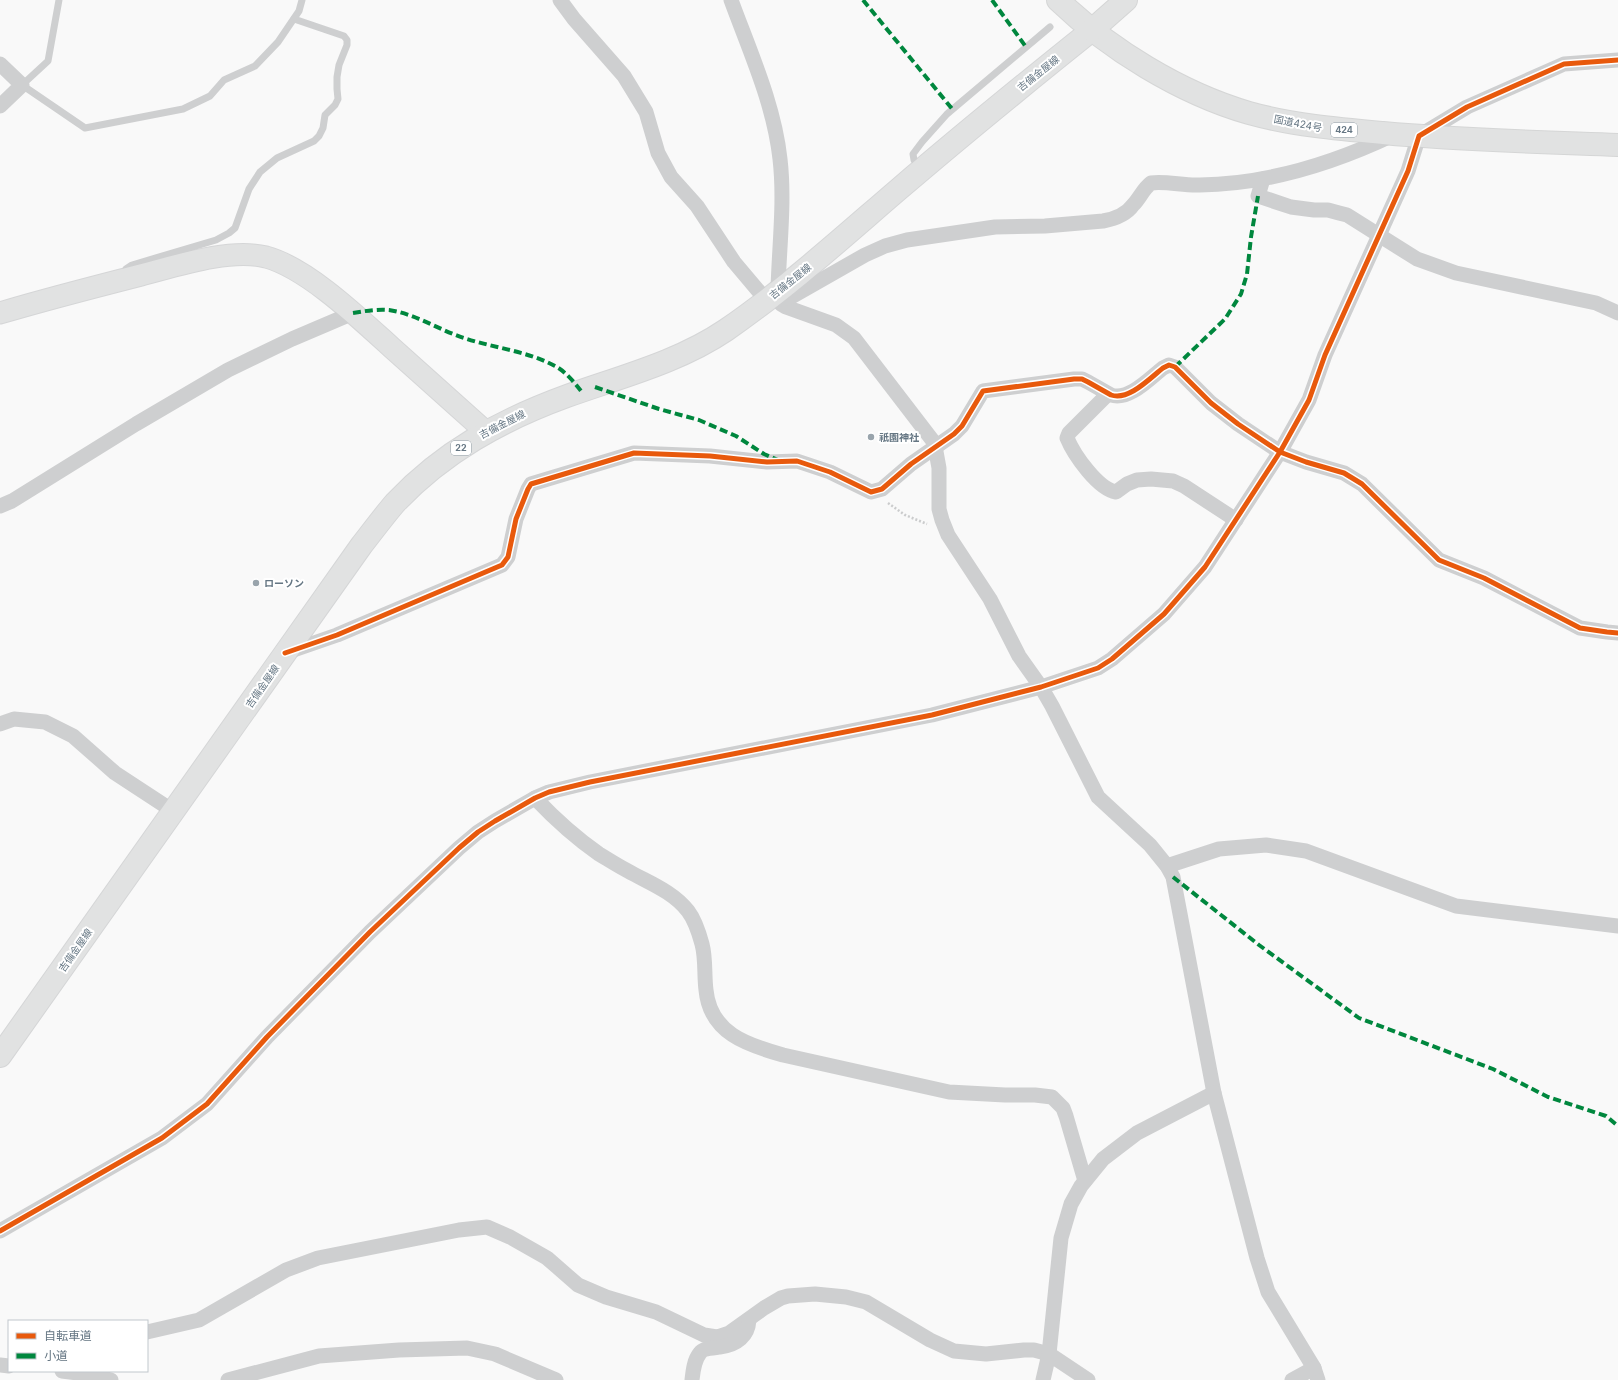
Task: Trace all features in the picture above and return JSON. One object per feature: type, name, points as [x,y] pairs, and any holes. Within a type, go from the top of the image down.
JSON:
[{"type":"main road","name":"国道424号","points":[[1058,0],[1092,30],[1127,55],[1175,82],[1226,105],[1249,113],[1326,128],[1394,134],[1618,145]]},
{"type":"main road","name":"吉備金屋線","points":[[0,1056],[361,546],[394,504],[432,469],[486,432],[526,412],[675,357],[725,331],[774,296],[921,170],[1092,30],[1126,0]]},
{"type":"street","points":[[560,0],[574,19],[624,76],[646,112],[651,123],[658,153],[671,178],[697,206],[734,262],[786,307],[836,325],[854,338],[935,446],[939,468],[939,510],[948,534],[990,599],[1019,656],[1041,687],[1098,797],[1150,845],[1167,866],[1173,877],[1214,1093],[1257,1258],[1268,1292],[1316,1374],[1292,1380]]},
{"type":"street","points":[[731,0],[769,109],[780,159],[782,188],[774,296]]},
{"type":"street","points":[[0,1231],[162,1138],[207,1104],[267,1037],[370,932],[459,848],[495,821],[535,798],[549,792],[590,782],[932,715],[1041,687],[1098,668],[1112,659],[1164,614],[1205,566],[1280,452],[1309,400],[1325,355],[1408,170],[1419,136],[1467,107],[1564,64],[1618,60]]},
{"type":"street","points":[[0,64],[22,85],[0,106]]},
{"type":"street","points":[[774,296],[788,298],[793,296],[865,255],[885,246],[908,240],[995,227],[1045,226],[1103,221],[1112,219],[1129,210],[1147,186],[1151,183],[1200,185],[1262,179],[1337,159],[1394,134]]},
{"type":"street","points":[[1262,179],[1258,196],[1291,207],[1328,210],[1347,215],[1417,259],[1456,273],[1596,303],[1618,313]]},
{"type":"street","points":[[0,313],[204,259],[237,255],[266,257],[292,269],[320,287],[353,313],[486,432]]},
{"type":"street","points":[[0,506],[12,501],[136,424],[228,370],[292,339],[353,313]]},
{"type":"street","points":[[285,653],[344,632],[502,565],[508,557],[516,519],[531,484],[634,453],[710,456],[767,462],[797,460],[830,472],[871,492],[876,492],[882,489],[935,446],[954,434],[962,426],[983,391],[1074,379],[1088,382],[1116,397],[1130,393],[1163,368],[1170,365],[1174,367],[1211,404],[1280,452],[1306,462],[1344,473],[1362,484],[1439,560],[1484,578],[1580,628],[1618,633]]},
{"type":"street","points":[[1108,394],[1069,434],[1067,438],[1088,471],[1104,487],[1111,492],[1116,492],[1127,484],[1136,480],[1151,479],[1173,481],[1184,486],[1236,520]]},
{"type":"street","points":[[0,724],[14,719],[45,722],[73,736],[115,773],[173,811]]},
{"type":"street","points":[[535,798],[552,816],[598,853],[666,891],[677,899],[689,912],[698,930],[704,952],[706,991],[709,1003],[713,1014],[722,1028],[733,1036],[760,1049],[783,1055],[949,1092],[1005,1095],[1035,1094],[1052,1097],[1063,1108],[1085,1181]]},
{"type":"street","points":[[1167,866],[1219,849],[1266,845],[1306,851],[1456,906],[1618,926]]},
{"type":"street","points":[[1043,1380],[1049,1354],[1061,1238],[1071,1204],[1085,1181],[1103,1160],[1137,1133],[1214,1093]]},
{"type":"street","points":[[148,1332],[199,1320],[286,1270],[318,1258],[459,1230],[487,1227],[510,1237],[547,1258],[578,1285],[606,1298],[656,1312],[704,1335],[717,1337],[724,1335],[773,1303],[788,1296],[811,1294],[846,1297],[866,1302],[930,1340],[954,1351],[973,1354],[986,1354],[1029,1350],[1049,1354],[1088,1380]]},
{"type":"street","points":[[692,1380],[697,1358],[700,1352],[706,1349],[731,1344],[742,1338],[747,1332],[749,1320]]},
{"type":"street","points":[[228,1380],[258,1377],[319,1356],[399,1350],[467,1348],[495,1354],[535,1376],[556,1380]]},
{"type":"street","points":[[70,1372],[110,1380]]},
{"type":"lane","points":[[59,0],[48,61],[22,85],[85,128],[182,109],[210,96],[224,80],[255,66],[278,42],[299,11],[302,0]]},
{"type":"lane","points":[[120,281],[126,269],[132,265],[216,240],[229,233],[235,228],[249,189],[260,172],[277,158],[314,141],[319,136],[323,128],[325,115],[336,105],[338,99],[337,77],[339,65],[347,45],[347,40],[344,36],[294,19]]},
{"type":"lane","points":[[921,170],[914,160],[913,154],[947,114],[1050,27]]},
{"type":"path","points":[[876,492],[896,509],[918,522],[930,525],[948,534]]},
{"type":"marked path","points":[[863,0],[953,110]]},
{"type":"marked path","points":[[992,0],[1026,47]]},
{"type":"marked path","points":[[1175,367],[1225,319],[1241,294],[1247,274],[1251,237],[1258,196]]},
{"type":"marked path","points":[[353,313],[380,310],[399,312],[464,338],[522,353],[559,368],[581,391]]},
{"type":"marked path","points":[[595,387],[659,409],[699,420],[736,436],[764,454],[778,460]]},
{"type":"marked path","points":[[1173,877],[1259,945],[1359,1018],[1493,1069],[1548,1097],[1606,1116],[1618,1126]]},
{"type":"cycle path","points":[[0,1231],[162,1138],[207,1104],[267,1037],[370,932],[459,848],[478,832],[535,798],[549,792],[590,782],[932,715],[1041,687],[1098,668],[1112,659],[1164,614],[1205,567],[1280,452],[1309,400],[1325,355],[1408,171],[1419,136],[1467,107],[1564,64],[1618,60]]},
{"type":"cycle path","points":[[285,653],[337,635],[502,565],[508,557],[516,519],[531,484],[634,453],[710,456],[767,462],[797,461],[830,472],[871,492],[882,489],[911,464],[954,434],[962,426],[983,391],[1082,379],[1111,395],[1118,396],[1125,395],[1139,388],[1163,368],[1169,365],[1175,367],[1211,403],[1238,424],[1280,452],[1306,462],[1344,473],[1362,484],[1439,560],[1484,578],[1580,628],[1618,633]]},
{"type":"place","name":"祇園神社","points":[[871,437]]},
{"type":"place","name":"ローソン","points":[[256,583]]}]
